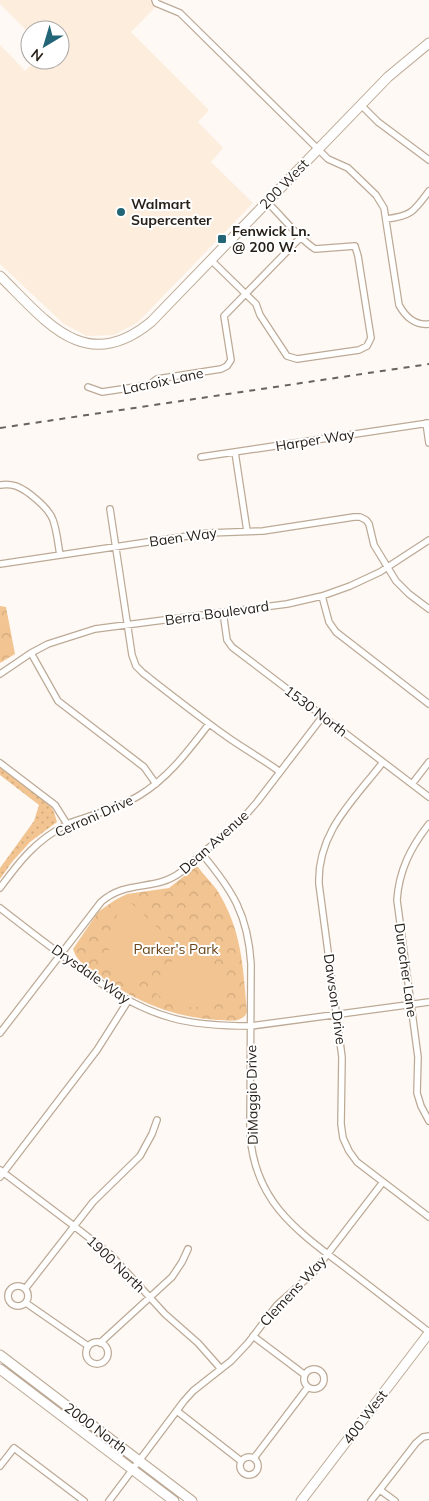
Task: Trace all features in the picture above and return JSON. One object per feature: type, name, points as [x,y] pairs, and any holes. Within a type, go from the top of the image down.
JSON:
[{"type":"street","points":[[155,0],[156,3],[180,13],[328,159],[348,168],[376,195],[384,208],[399,304],[404,313],[411,319],[420,324],[429,324]]},
{"type":"street","name":"200 West","points":[[0,276],[59,332],[70,338],[98,345],[127,338],[151,322],[388,77],[429,43]]},
{"type":"street","points":[[361,105],[378,122],[429,160]]},
{"type":"street","points":[[386,219],[402,217],[413,212],[429,191]]},
{"type":"street","points":[[211,260],[256,304],[260,315],[284,352],[292,358],[359,350],[367,346],[371,338],[355,246],[315,249],[267,202]]},
{"type":"street","name":"Lacroix Lane","points":[[88,386],[102,392],[149,385],[157,379],[221,369],[227,366],[231,360],[224,316],[301,237]]},
{"type":"street","points":[[428,423],[429,443]]},
{"type":"street","name":"Harper Way","points":[[201,457],[428,423]]},
{"type":"street","points":[[235,452],[246,531]]},
{"type":"street","points":[[0,485],[8,484],[19,488],[46,508],[55,524],[60,555]]},
{"type":"street","points":[[110,509],[132,655],[139,670],[228,738],[262,758],[280,772]]},
{"type":"street","name":"Baen Way","points":[[0,564],[208,533],[263,530],[360,517],[366,520],[371,529],[374,545],[388,568]]},
{"type":"street","name":"Berra Boulevard","points":[[0,674],[48,644],[95,629],[287,604],[322,596],[350,586],[388,568],[429,540]]},
{"type":"street","points":[[388,568],[402,588],[429,610]]},
{"type":"street","points":[[322,596],[329,622],[336,632],[429,704]]},
{"type":"street","name":"1530 North","points":[[223,612],[227,640],[232,647],[429,797]]},
{"type":"street","points":[[31,653],[58,702],[144,767],[156,784]]},
{"type":"street","name":"Dean Avenue","points":[[0,1033],[96,906],[106,897],[117,891],[128,887],[154,884],[168,880],[181,872],[244,817],[323,716]]},
{"type":"street","name":"Cerroni Drive","points":[[0,888],[29,851],[50,834],[67,824],[113,809],[141,795],[156,784],[174,768],[209,724]]},
{"type":"street","name":"Dawson Drive","points":[[382,762],[334,826],[326,839],[320,861],[319,884],[342,1057],[340,1124],[343,1138],[357,1162],[429,1217]]},
{"type":"street","points":[[412,784],[429,762]]},
{"type":"street","points":[[0,763],[55,805],[67,824]]},
{"type":"street","name":"Durocher Lane","points":[[429,824],[409,853],[402,868],[397,892],[418,1057],[417,1093],[429,1121]]},
{"type":"street","name":"DiMaggio Drive","points":[[202,854],[230,890],[247,932],[251,964],[250,1134],[257,1170],[268,1193],[281,1213],[301,1234],[429,1332]]},
{"type":"street","name":"Drysdale Way","points":[[0,908],[101,985],[128,1001],[162,1016],[184,1021],[221,1026],[251,1026],[429,1002]]},
{"type":"street","points":[[1,1173],[97,1050],[128,1001]]},
{"type":"street","points":[[25,1289],[100,1194],[134,1164],[152,1134],[157,1120]]},
{"type":"street","name":"1900 North","points":[[1,1173],[74,1226],[111,1256],[170,1319],[198,1343],[221,1369]]},
{"type":"street","name":"Clemens Way","points":[[108,1501],[193,1392],[240,1352],[277,1305],[313,1273],[383,1182]]},
{"type":"street","points":[[100,1343],[176,1271],[188,1249]]},
{"type":"street","points":[[19,1286],[25,1289],[28,1297],[26,1303],[21,1306],[14,1306],[9,1302],[8,1295],[10,1289],[19,1286]]},
{"type":"street","points":[[26,1303],[88,1346]]},
{"type":"street","name":"400 West","points":[[301,1501],[429,1332]]},
{"type":"street","points":[[253,1336],[305,1375]]},
{"type":"street","points":[[100,1343],[106,1347],[108,1354],[106,1360],[100,1364],[93,1364],[88,1360],[86,1353],[88,1346],[100,1343]]},
{"type":"street","name":"2000 North","points":[[0,1355],[192,1501]]},
{"type":"street","name":"2000 North","points":[[0,1368],[174,1501]]},
{"type":"street","points":[[316,1369],[321,1372],[324,1377],[323,1385],[313,1389],[308,1387],[304,1380],[305,1375],[311,1370],[316,1369]]},
{"type":"street","points":[[254,1458],[308,1387]]},
{"type":"street","points":[[177,1411],[241,1461]]},
{"type":"street","points":[[371,1501],[416,1443],[428,1436]]},
{"type":"street","points":[[0,1466],[14,1448],[84,1501]]},
{"type":"street","points":[[247,1457],[254,1458],[258,1467],[254,1473],[244,1474],[239,1466],[241,1461],[247,1457]]},
{"type":"street","points":[[380,1490],[395,1501]]},
{"type":"shaded area","points":[[0,0],[162,0],[131,32],[209,110],[198,122],[223,148],[211,162],[253,203],[137,323],[114,335],[87,336],[64,324],[0,264],[0,45],[20,66],[20,70],[70,70],[70,20],[20,20],[20,24],[0,4]]},
{"type":"green space","points":[[0,606],[6,607],[15,654],[0,663]]},
{"type":"green space","points":[[0,767],[50,805],[57,822],[30,842],[0,879],[0,868],[34,821],[39,805],[0,775]]},
{"type":"green space","name":"Parker's Park","points":[[197,866],[217,890],[225,905],[232,919],[240,949],[247,1012],[245,1016],[238,1020],[200,1018],[153,1006],[110,983],[85,966],[73,949],[98,912],[115,900],[127,894],[169,888]]},
{"type":"green space","points":[[128,900],[172,941],[172,947],[129,988],[120,978],[114,967],[110,956],[109,944],[114,922]]},
{"type":"green space","points":[[188,944],[194,944],[235,986],[215,1002],[204,1006],[181,1006],[159,996],[149,987]]},
{"type":"railway","points":[[0,428],[429,364]]},
{"type":"place","name":"Walmart Supercenter","points":[[121,212]]},
{"type":"place","name":"Fenwick Ln. @ 200 W.","points":[[222,239]]}]
